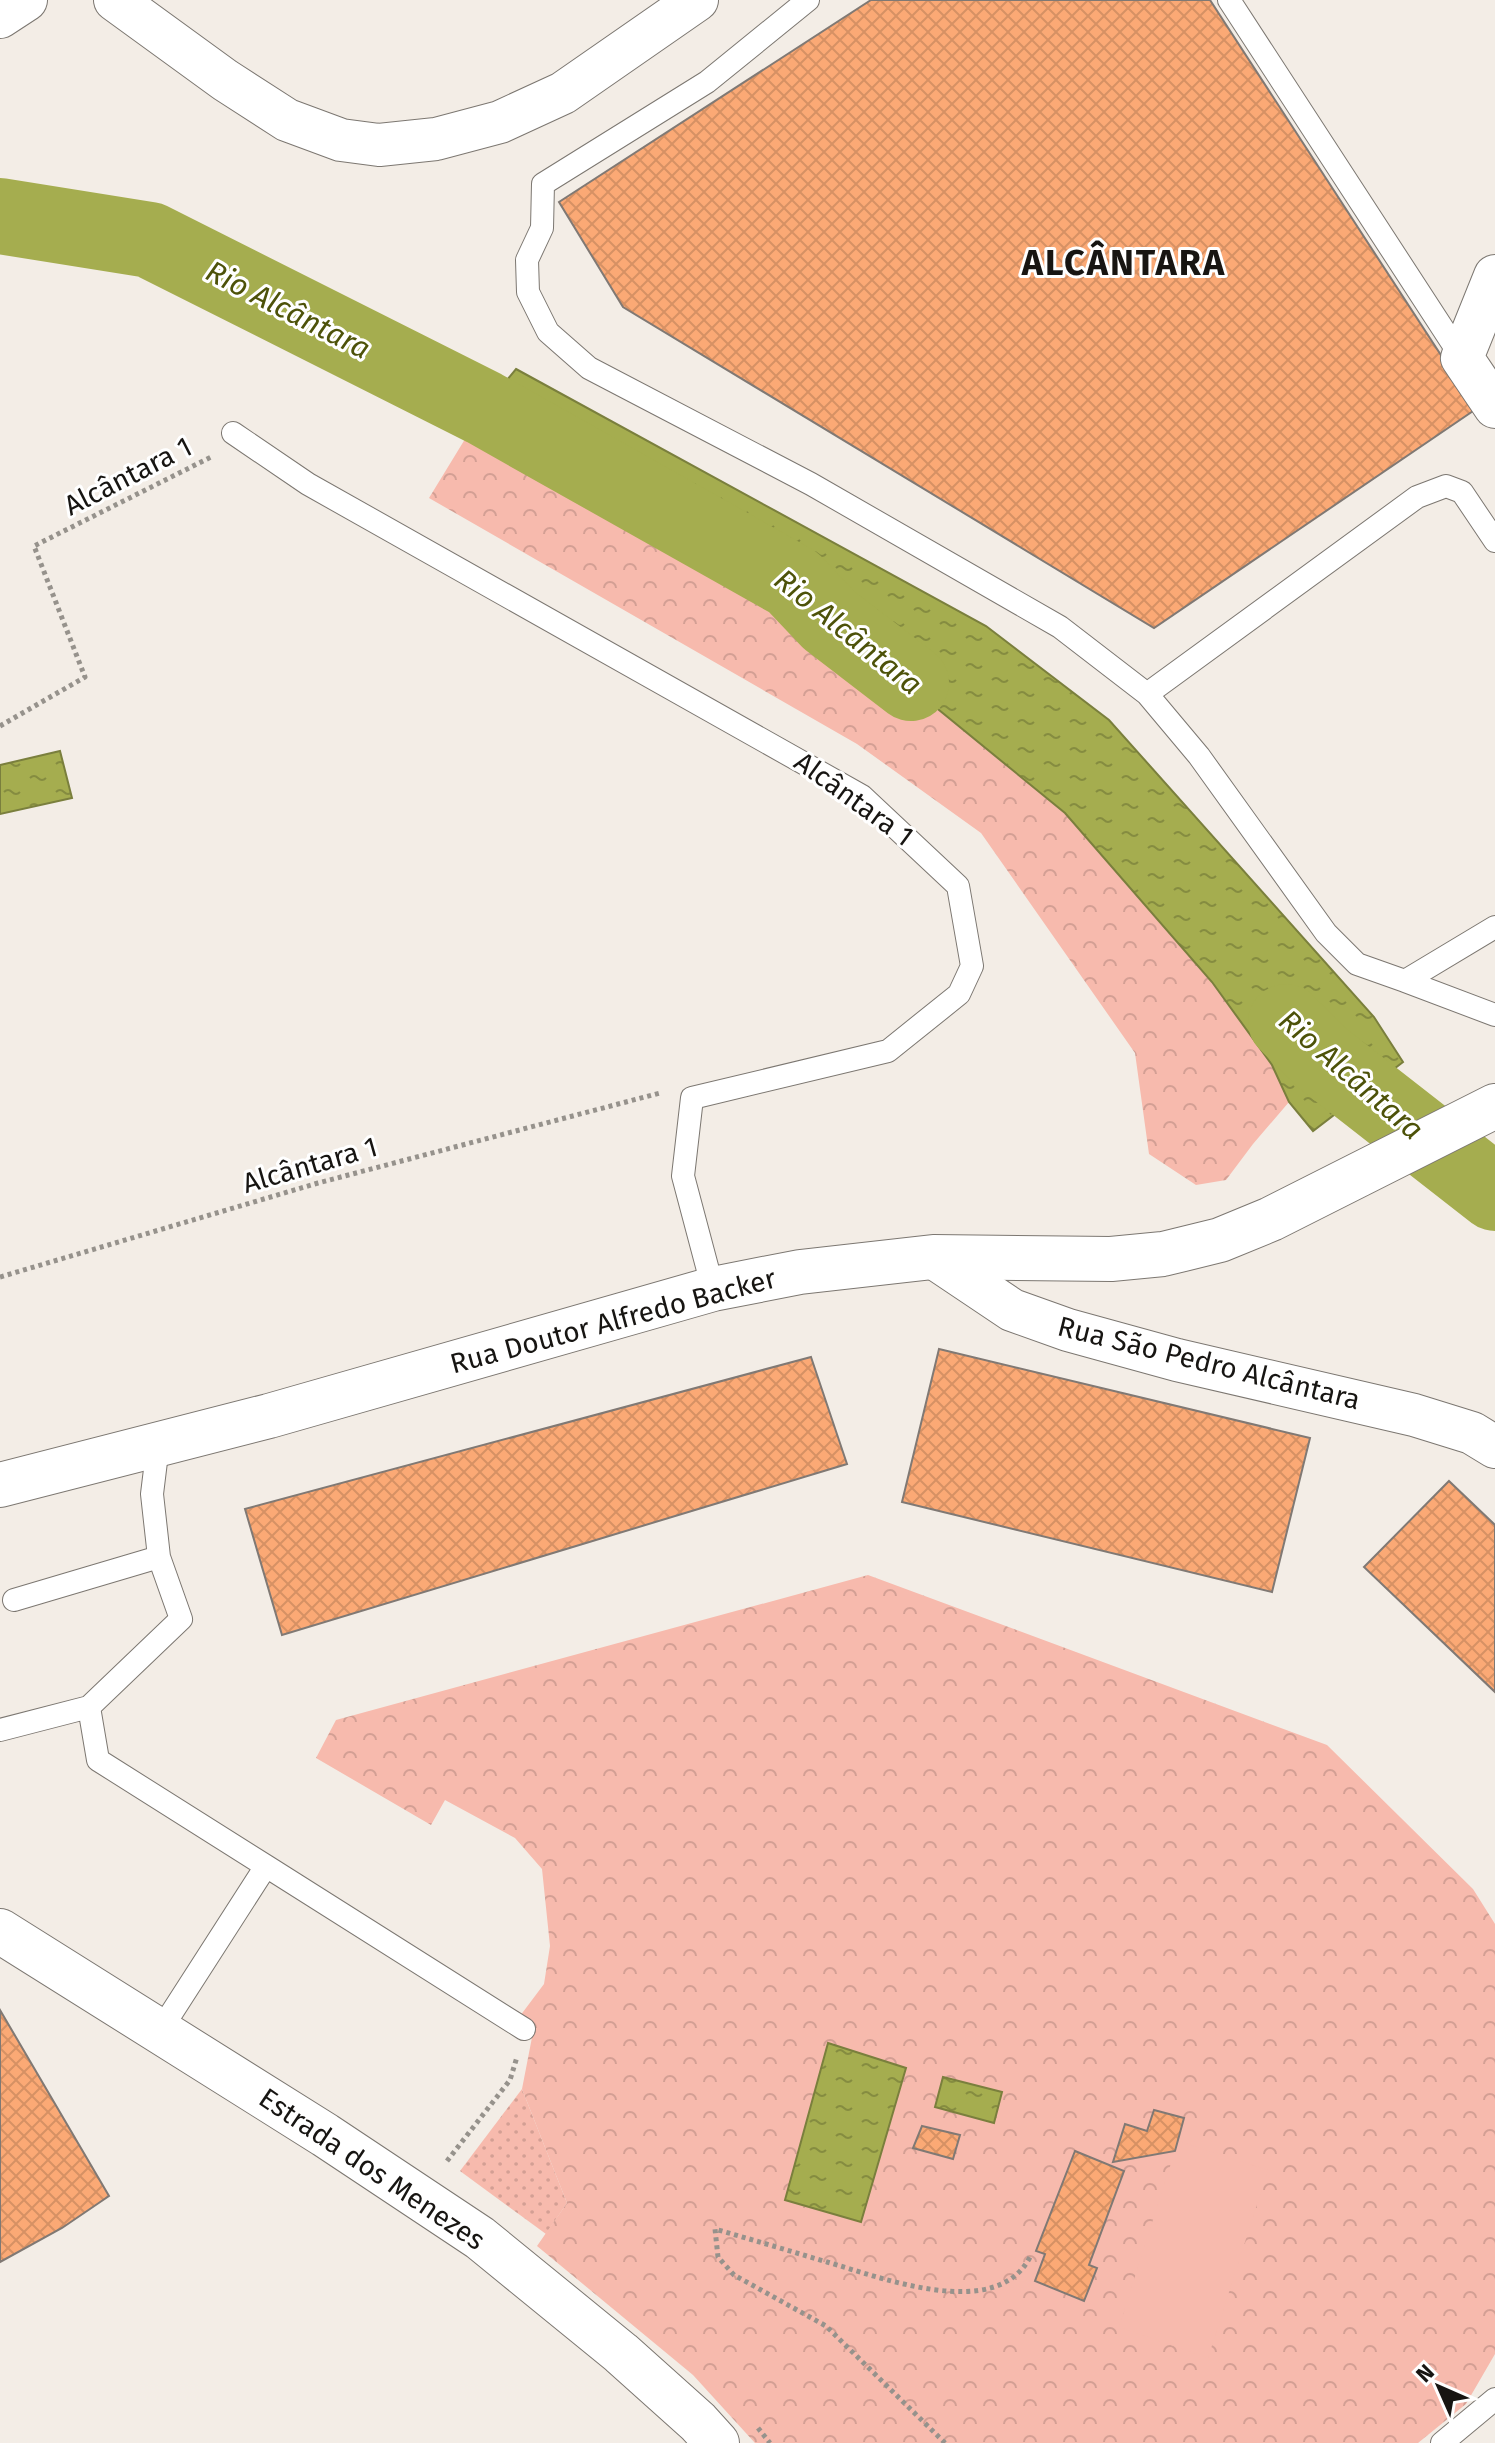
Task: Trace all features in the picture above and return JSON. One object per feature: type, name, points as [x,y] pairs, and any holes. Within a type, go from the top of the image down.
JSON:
[{"type":"main road","name":"Rua Doutor Alfredo Backer","points":[[0,1485],[269,1416],[713,1289],[800,1272],[933,1257],[1111,1259],[1163,1254],[1220,1240],[1271,1219],[1495,1106]]},
{"type":"main road","name":"Estrada dos Menezes","points":[[0,1931],[325,2135],[480,2238],[621,2353],[717,2443]]},
{"type":"street","points":[[0,17],[26,0]]},
{"type":"street","points":[[115,0],[225,80],[287,120],[341,140],[379,145],[436,139],[500,122],[563,93],[697,0]]},
{"type":"street","points":[[1495,276],[1462,358],[1495,407]]},
{"type":"street","name":"Rua São Pedro Alcântara","points":[[933,1257],[1012,1310],[1068,1330],[1177,1360],[1414,1415],[1472,1433],[1495,1447]]},
{"type":"lane","points":[[808,0],[707,82],[543,184],[542,228],[527,260],[528,292],[548,332],[589,368],[811,484],[1060,627],[1147,694],[1199,756],[1326,933],[1357,964],[1495,1015]]},
{"type":"lane","points":[[1229,0],[1462,358]]},
{"type":"lane","points":[[227,442],[308,484],[862,796],[958,886],[972,966],[959,994],[888,1051],[692,1098],[683,1176],[713,1289]]},
{"type":"lane","points":[[1147,694],[1417,497],[1446,486],[1462,492],[1495,541]]},
{"type":"lane","points":[[1405,981],[1495,927]]},
{"type":"lane","points":[[0,1730],[89,1707],[181,1619],[159,1557],[152,1494],[158,1445]]},
{"type":"lane","points":[[14,1600],[159,1557]]},
{"type":"lane","points":[[89,1707],[98,1760],[524,2029]]},
{"type":"lane","points":[[160,2031],[266,1866]]},
{"type":"lane","points":[[1442,2443],[1495,2399]]},
{"type":"path","name":"Alcântara 1","points":[[0,726],[85,677],[34,546],[227,442]]},
{"type":"path","name":"Alcântara 1","points":[[0,1277],[318,1183],[667,1092]]},
{"type":"path","points":[[447,2161],[510,2080],[524,2029]]},
{"type":"path","points":[[945,2443],[826,2326],[734,2275],[718,2257],[715,2229],[923,2290],[967,2292],[1002,2284],[1023,2272],[1030,2257]]},
{"type":"green space","points":[[484,408],[829,620],[1065,813],[1212,982],[1272,1065],[1289,1102],[1226,1180],[1196,1185],[1149,1154],[1135,1053],[981,833],[857,744],[429,498]]},
{"type":"green space","points":[[868,1575],[1327,1745],[1473,1889],[1495,1924],[1495,2354],[1466,2404],[1418,2443],[755,2443],[693,2375],[537,2246],[567,2203],[522,2089],[534,2027],[520,2016],[544,1984],[550,1946],[542,1869],[515,1838],[445,1800],[431,1825],[316,1758],[336,1720]]},
{"type":"green space","points":[[522,2089],[567,2203],[546,2234],[460,2171]]},
{"type":"green space","points":[[1178,2141],[1268,2170],[1208,2358],[1119,2327]]},
{"type":"water","points":[[516,369],[986,626],[1109,720],[1374,1017],[1403,1062],[1313,1131],[1289,1102],[1272,1065],[1212,982],[1065,813],[829,620],[793,582],[484,408]]},
{"type":"water","points":[[60,751],[72,798],[0,814],[0,765]]},
{"type":"water","points":[[828,2043],[906,2068],[861,2222],[785,2200]]},
{"type":"water","points":[[943,2077],[1002,2092],[994,2123],[935,2107]]},
{"type":"building","points":[[871,0],[1210,0],[1476,409],[1154,628],[623,307],[559,202]]},
{"type":"building","points":[[939,1349],[1310,1438],[1272,1592],[902,1502]]},
{"type":"building","points":[[811,1357],[847,1464],[282,1635],[245,1509]]},
{"type":"building","points":[[1449,1481],[1495,1525],[1495,1692],[1364,1567]]},
{"type":"building","points":[[0,2010],[109,2196],[62,2228],[0,2262]]},
{"type":"building","points":[[1154,2110],[1184,2118],[1175,2151],[1113,2162],[1125,2124],[1147,2131]]},
{"type":"building","points":[[922,2126],[960,2135],[953,2159],[913,2148]]},
{"type":"building","points":[[1075,2151],[1124,2171],[1089,2265],[1097,2268],[1084,2301],[1035,2281],[1045,2254],[1036,2251]]},
{"type":"waterway","name":"Rio Alcântara","points":[[0,216],[150,240],[484,408],[793,582],[829,620],[911,683]]},
{"type":"waterway","name":"Rio Alcântara","points":[[1286,1022],[1322,1058],[1495,1193]]},
{"type":"district","name":"ALCÂNTARA","points":[[1124,263]]}]
